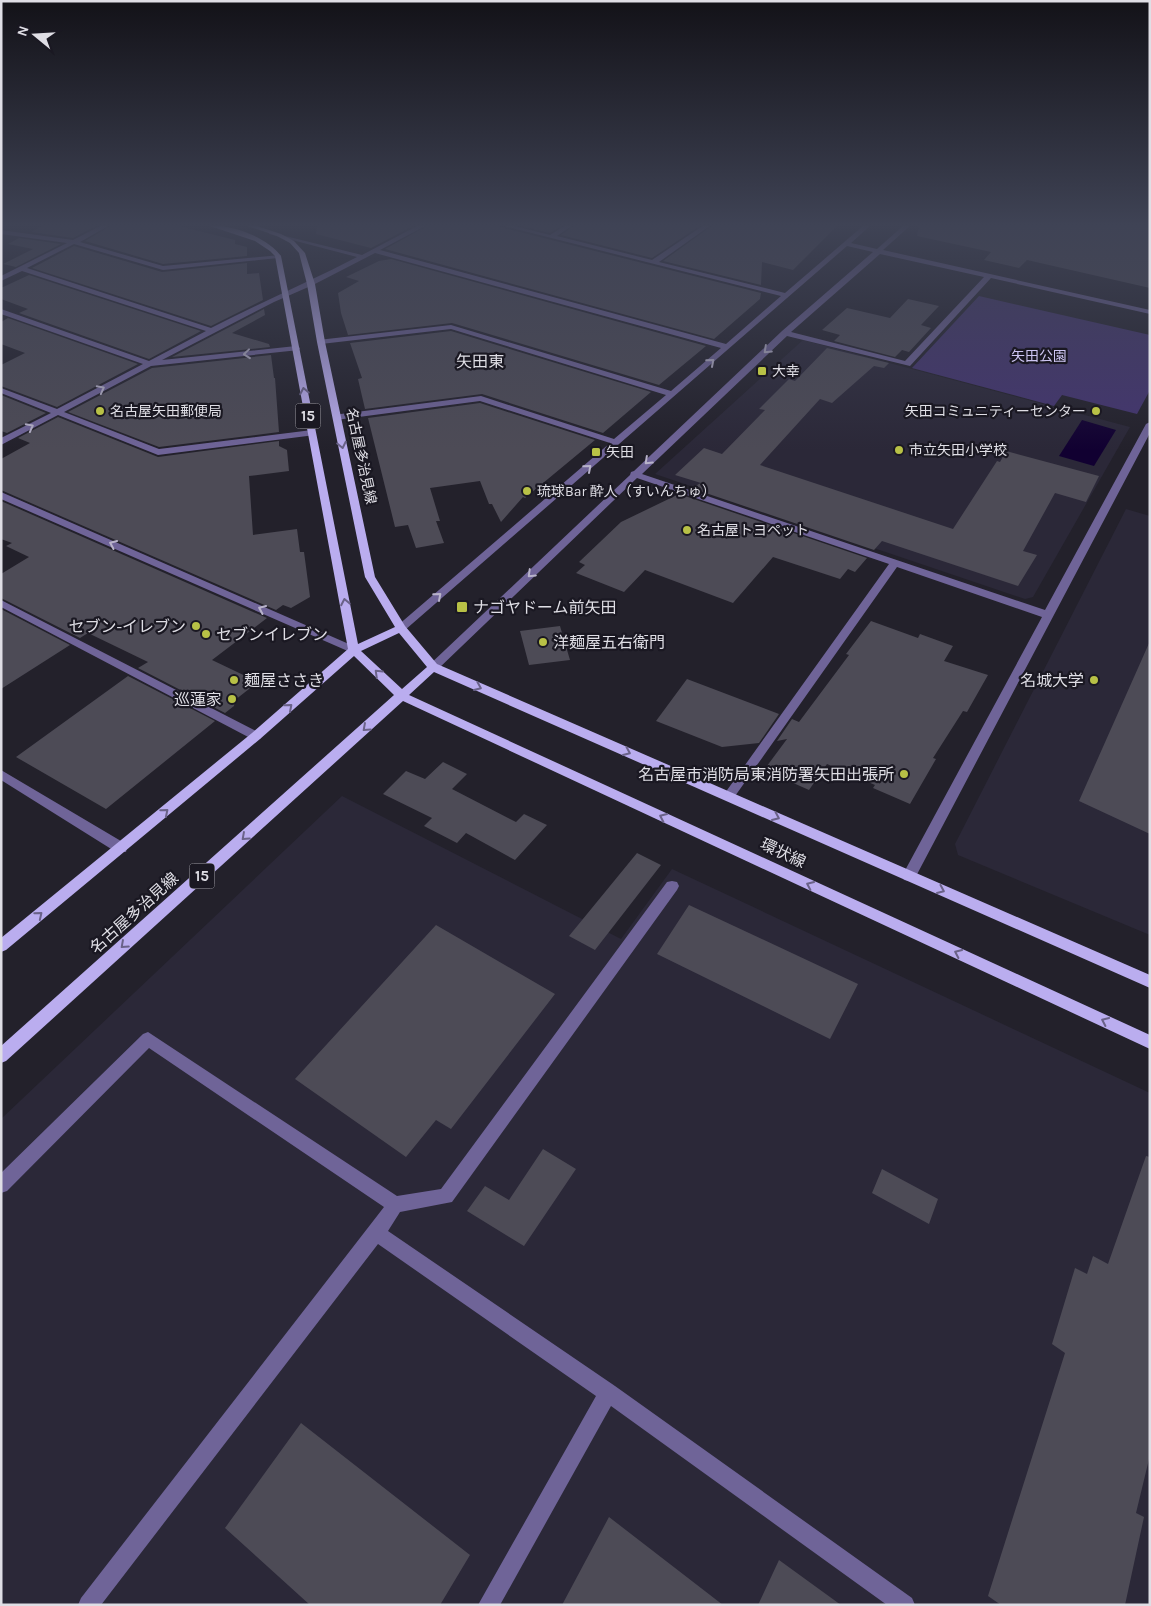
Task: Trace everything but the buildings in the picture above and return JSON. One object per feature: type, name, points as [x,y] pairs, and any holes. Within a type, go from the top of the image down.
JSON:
[{"type":"main road","name":"15","points":[[286,300],[354,650]]},
{"type":"main road","name":"名古屋多治見線","points":[[1,1056],[434,667],[401,628],[370,577],[314,300]]},
{"type":"main road","points":[[1,946],[256,736],[354,650],[401,628]]},
{"type":"main road","points":[[354,650],[402,696]]},
{"type":"main road","name":"環状線","points":[[434,667],[1150,982]]},
{"type":"main road","name":"環状線","points":[[402,696],[1150,1042]]},
{"type":"street","points":[[117,300],[212,331]]},
{"type":"street","points":[[1,442],[272,300]]},
{"type":"street","points":[[555,300],[728,347]]},
{"type":"street","points":[[401,628],[618,443],[780,300]]},
{"type":"street","points":[[434,667],[634,474],[823,300]]},
{"type":"street","points":[[785,333],[907,364],[967,300]]},
{"type":"street","points":[[1094,300],[1150,312]]},
{"type":"street","points":[[1,311],[150,364],[296,348]]},
{"type":"street","points":[[321,342],[451,327],[674,394]]},
{"type":"street","points":[[1,390],[158,452],[312,433]]},
{"type":"street","points":[[336,417],[481,398],[618,443]]},
{"type":"street","points":[[909,876],[1150,424]]},
{"type":"street","points":[[634,474],[1048,615]]},
{"type":"street","points":[[1,494],[354,650]]},
{"type":"street","points":[[729,796],[895,563]]},
{"type":"street","points":[[1,603],[256,736]]},
{"type":"street","points":[[1,774],[121,848]]},
{"type":"street","points":[[1,1185],[148,1039],[395,1205],[446,1196],[672,886]]},
{"type":"street","points":[[88,1605],[376,1233],[395,1205]]},
{"type":"street","points":[[376,1233],[608,1392],[905,1605]]},
{"type":"street","points":[[488,1605],[608,1392]]},
{"type":"shaded area","name":"市立矢田小学校","points":[[803,340],[1130,427],[1033,597],[1025,599],[655,474]]},
{"type":"shaded area","points":[[1082,420],[1116,430],[1094,466],[1059,456]]},
{"type":"shaded area","name":"名城大学","points":[[1126,509],[1150,516],[1150,935],[958,855],[955,844]]},
{"type":"shaded area","points":[[342,796],[621,939],[672,869],[1150,1093],[1150,1605],[1,1605],[1,1119]]},
{"type":"green space","name":"矢田公園","points":[[975,300],[996,300],[1150,335],[1150,390],[1137,414],[1062,395],[1054,406],[912,368]]},
{"type":"place","name":"大幸","points":[[762,371]]},
{"type":"place","name":"名古屋矢田郵便局","points":[[100,411]]},
{"type":"place","name":"矢田コミュニティーセンター","points":[[1096,411]]},
{"type":"place","name":"市立矢田小学校","points":[[899,450]]},
{"type":"place","name":"矢田","points":[[596,452]]},
{"type":"place","name":"琉球Bar 酔人（すいんちゅ）","points":[[527,491]]},
{"type":"place","name":"名古屋トヨペット","points":[[687,530]]},
{"type":"place","name":"ナゴヤドーム前矢田","points":[[462,607]]},
{"type":"place","name":"セブン-イレブン","points":[[196,626]]},
{"type":"place","name":"セブンイレブン","points":[[206,634]]},
{"type":"place","name":"洋麺屋五右衛門","points":[[543,642]]},
{"type":"place","name":"麺屋ささき","points":[[234,680]]},
{"type":"place","name":"名城大学","points":[[1094,680]]},
{"type":"place","name":"巡蓮家","points":[[232,699]]},
{"type":"place","name":"名古屋市消防局東消防署矢田出張所","points":[[904,774]]},
{"type":"district","name":"矢田東","points":[[480,361]]}]
